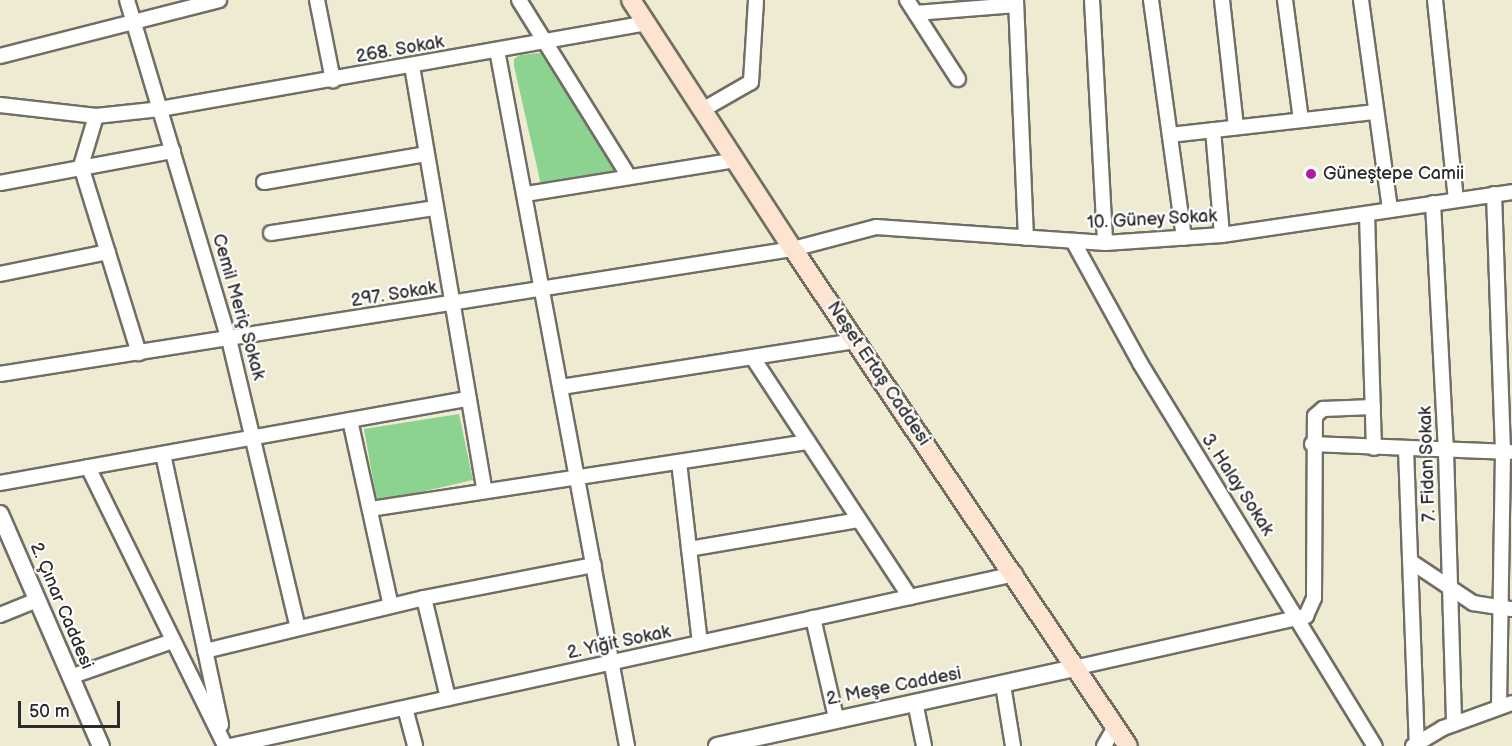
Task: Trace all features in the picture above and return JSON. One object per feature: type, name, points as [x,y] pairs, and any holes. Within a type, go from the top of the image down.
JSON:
[{"type":"main road","name":"Neşet Ertaş Caddesi","points":[[631,0],[793,249],[1078,666],[1128,746]]},
{"type":"street","name":"Cemil Meriç Sokak","points":[[127,0],[230,339],[298,628]]},
{"type":"street","points":[[0,56],[219,0]]},
{"type":"street","points":[[317,0],[333,80]]},
{"type":"street","points":[[519,0],[629,177]]},
{"type":"street","points":[[704,109],[751,82],[756,0]]},
{"type":"street","points":[[907,0],[958,79]]},
{"type":"street","points":[[1093,0],[1105,243]]},
{"type":"street","points":[[1151,0],[1184,238]]},
{"type":"street","points":[[1222,0],[1236,127]]},
{"type":"street","points":[[1285,0],[1301,120]]},
{"type":"street","points":[[1361,0],[1390,210]]},
{"type":"street","points":[[1435,0],[1456,200]]},
{"type":"street","points":[[916,13],[947,5],[1016,3],[1026,238]]},
{"type":"street","name":"268. Sokak","points":[[0,105],[96,116],[160,109],[412,66],[646,22]]},
{"type":"street","points":[[497,50],[526,194],[627,746]]},
{"type":"street","points":[[412,66],[485,491]]},
{"type":"street","points":[[1170,135],[1376,112]]},
{"type":"street","points":[[96,116],[81,166],[140,353]]},
{"type":"street","points":[[1213,130],[1222,235]]},
{"type":"street","points":[[0,183],[81,166],[173,151]]},
{"type":"street","points":[[264,182],[426,154]]},
{"type":"street","points":[[526,194],[735,160]]},
{"type":"street","name":"10. Güney Sokak","points":[[793,249],[876,227],[1105,243],[1222,235],[1512,192]]},
{"type":"street","points":[[1406,449],[1415,745],[1454,724],[1505,705],[1507,452],[1494,194]]},
{"type":"street","name":"7. Fidan Sokak","points":[[1432,203],[1446,451],[1454,724]]},
{"type":"street","points":[[271,233],[435,208]]},
{"type":"street","points":[[1367,214],[1374,448]]},
{"type":"street","name":"3. Halay Sokak","points":[[1073,241],[1140,363],[1375,746]]},
{"type":"street","name":"297. Sokak","points":[[0,374],[793,249]]},
{"type":"street","points":[[0,274],[108,252]]},
{"type":"street","points":[[561,387],[856,341]]},
{"type":"street","points":[[753,358],[910,597]]},
{"type":"street","points":[[0,483],[469,399]]},
{"type":"street","points":[[1078,666],[1299,621],[1309,612],[1314,598],[1312,444],[1315,416],[1323,409],[1373,407]]},
{"type":"street","points":[[350,420],[391,606]]},
{"type":"street","points":[[370,509],[808,442]]},
{"type":"street","points":[[1312,444],[1507,452]]},
{"type":"street","points":[[163,454],[227,746]]},
{"type":"street","points":[[679,462],[700,643]]},
{"type":"street","points":[[88,467],[227,746]]},
{"type":"street","name":"2. Çınar Caddesi","points":[[1,518],[101,746]]},
{"type":"street","points":[[689,549],[859,520]]},
{"type":"street","points":[[1410,561],[1473,603],[1506,609]]},
{"type":"street","points":[[205,651],[424,598],[594,565]]},
{"type":"street","name":"2. Yiğit Sokak","points":[[227,746],[1015,574]]},
{"type":"street","points":[[424,598],[448,698]]},
{"type":"street","points":[[0,615],[37,600]]},
{"type":"street","points":[[813,618],[836,718]]},
{"type":"street","points":[[70,677],[173,641]]},
{"type":"street","name":"2. Meşe Caddesi","points":[[717,746],[737,744],[836,718],[1003,685],[1078,666]]},
{"type":"street","points":[[1003,685],[1013,746]]},
{"type":"street","points":[[915,702],[924,746]]},
{"type":"street","points":[[405,708],[415,746]]},
{"type":"street","points":[[1104,746],[1115,727]]},
{"type":"green space","points":[[544,54],[615,169],[611,177],[542,189],[514,66],[514,59],[520,55]]},
{"type":"green space","points":[[459,414],[473,480],[381,501],[376,496],[364,429]]},
{"type":"place","name":"Güneştepe Camii","points":[[1311,174]]}]
